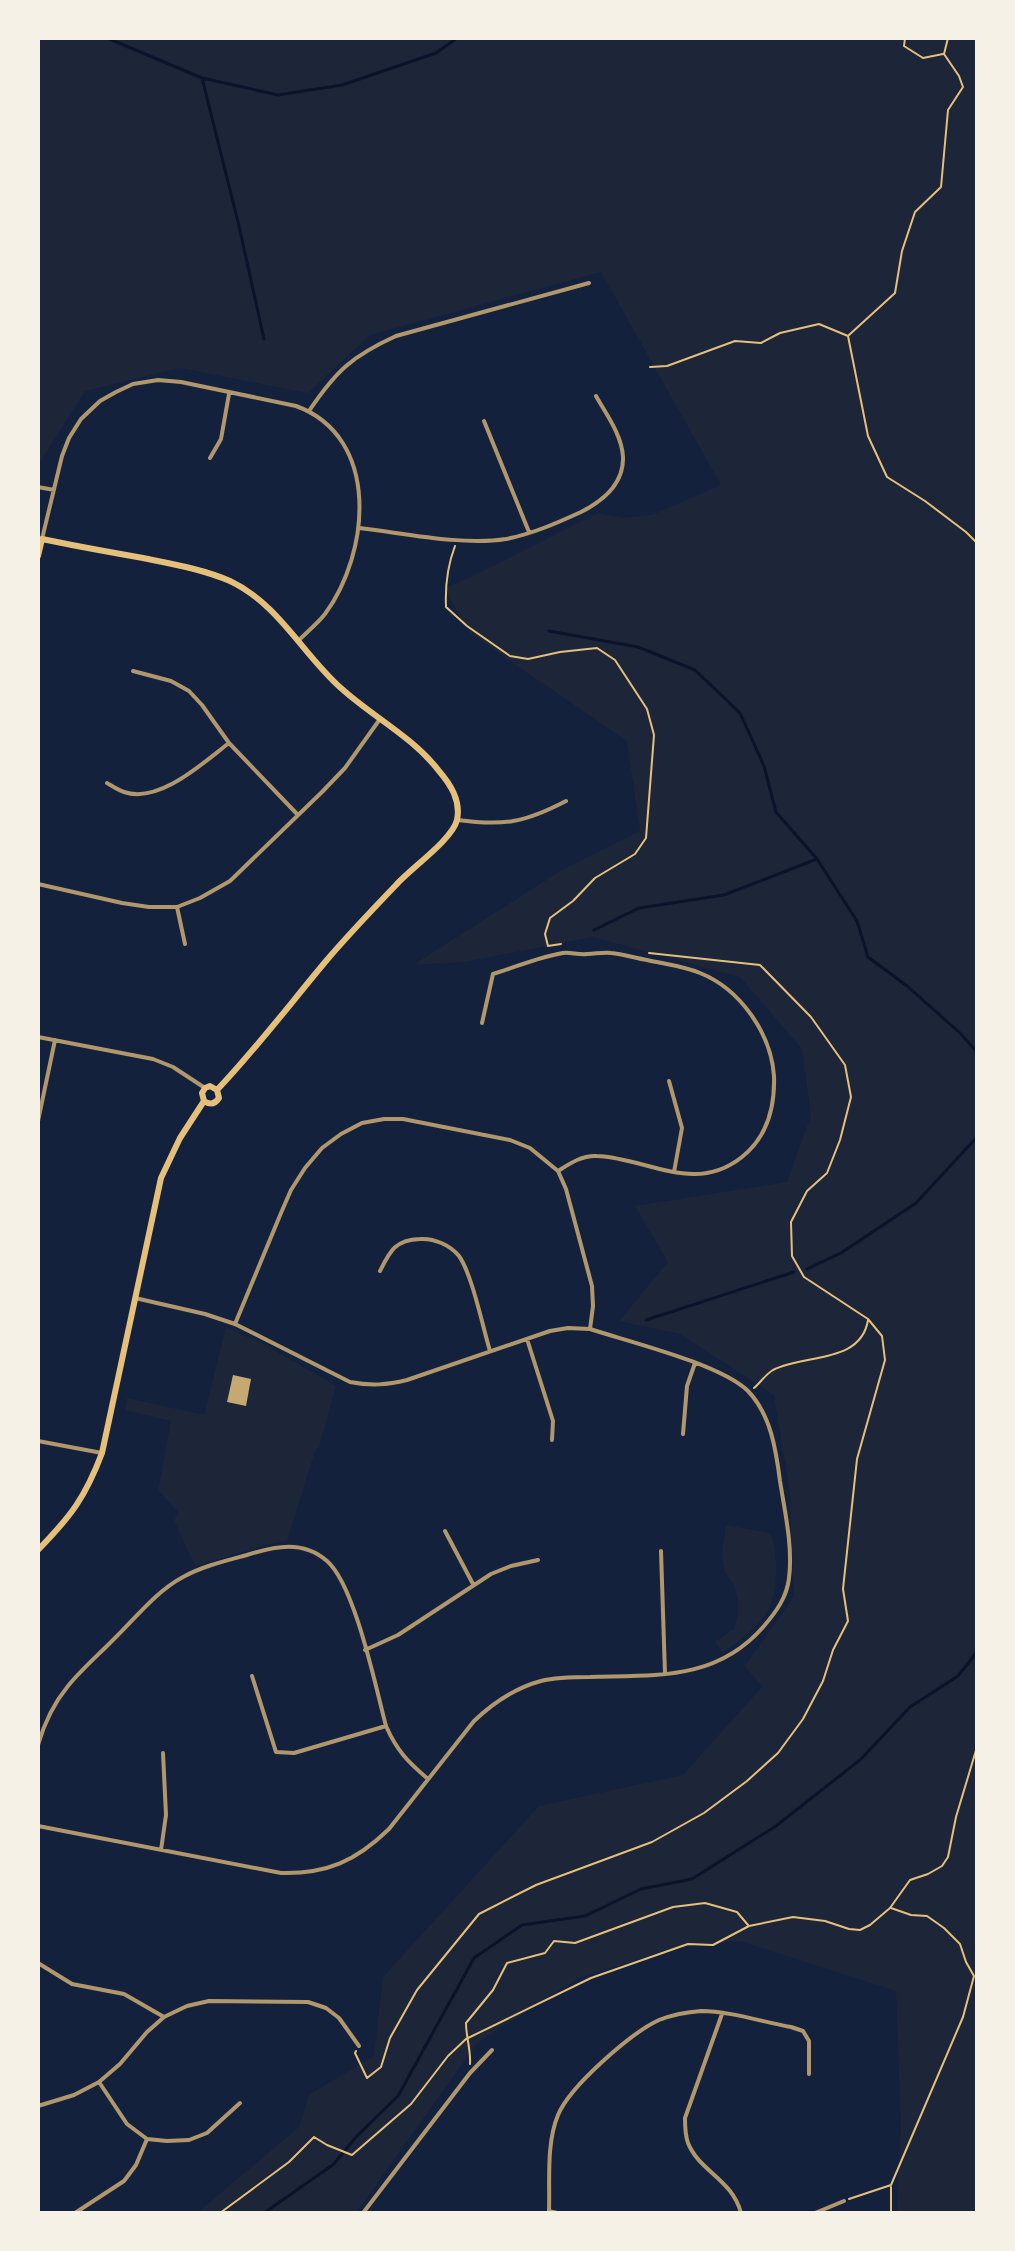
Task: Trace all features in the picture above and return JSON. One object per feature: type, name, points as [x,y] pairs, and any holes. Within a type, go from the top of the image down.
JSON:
[{"type":"main road","points":[[38,556],[42,539],[180,565],[227,580],[244,589],[261,601],[299,640],[340,688],[426,756],[455,796],[457,820],[443,843],[408,871],[328,958],[217,1090]]},
{"type":"main road","points":[[210,1086],[217,1090],[217,1100],[212,1103],[204,1101],[205,1088],[210,1086]]},
{"type":"main road","points":[[38,1550],[79,1503],[102,1453],[161,1178],[180,1138],[204,1101]]},
{"type":"street","points":[[309,411],[342,367],[368,349],[396,336],[589,283]]},
{"type":"street","points":[[42,539],[69,438],[81,419],[100,401],[116,392],[133,384],[158,380],[181,382],[309,411],[329,426],[350,455],[356,472],[360,504],[359,528],[343,582],[325,614],[299,640]]},
{"type":"street","points":[[210,458],[221,439],[229,394]]},
{"type":"street","points":[[359,528],[456,540],[505,539],[549,527],[595,505],[620,476],[623,457],[620,442],[596,396]]},
{"type":"street","points":[[484,421],[529,532]]},
{"type":"street","points":[[38,487],[54,490]]},
{"type":"street","points":[[133,671],[171,681],[189,691],[229,743],[298,815]]},
{"type":"street","points":[[38,884],[122,903],[177,907],[200,898],[230,881],[298,815],[345,768],[380,719]]},
{"type":"street","points":[[107,783],[124,793],[143,794],[165,787],[187,776],[229,743]]},
{"type":"street","points":[[457,820],[505,824],[542,813],[566,801]]},
{"type":"street","points":[[177,907],[185,944]]},
{"type":"street","points":[[482,1023],[493,974],[563,953],[610,953],[701,973],[737,998],[764,1037],[773,1066],[775,1092],[766,1127],[745,1155],[719,1171],[689,1175],[595,1155],[576,1160],[558,1171]]},
{"type":"street","points":[[38,1037],[153,1059],[173,1067],[205,1088]]},
{"type":"street","points":[[38,1121],[55,1040]]},
{"type":"street","points":[[669,1081],[682,1128],[674,1172]]},
{"type":"street","points":[[235,1324],[291,1190],[305,1168],[322,1148],[362,1123],[403,1119],[510,1140],[530,1148],[558,1171],[566,1189],[592,1286],[590,1329]]},
{"type":"street","points":[[380,1271],[391,1250],[407,1239],[426,1238],[443,1243],[458,1254],[466,1270],[490,1351]]},
{"type":"street","points":[[38,1826],[281,1873],[315,1872],[336,1866],[373,1845],[389,1829],[482,1713],[507,1694],[544,1680],[684,1673],[711,1665],[751,1641],[785,1596],[790,1578],[790,1548],[776,1449],[767,1420],[749,1392],[718,1371],[590,1329],[568,1328],[550,1331],[407,1380],[388,1385],[368,1385],[350,1382],[235,1324],[135,1298]]},
{"type":"street","points":[[527,1339],[553,1421],[552,1440]]},
{"type":"street","points":[[683,1434],[687,1386],[695,1363]]},
{"type":"street","points":[[38,1441],[102,1453]]},
{"type":"street","points":[[445,1531],[473,1584]]},
{"type":"street","points":[[38,1745],[50,1713],[69,1685],[162,1592],[182,1577],[206,1567],[279,1547],[296,1546],[328,1561],[340,1576],[350,1598],[386,1726],[395,1746],[428,1779]]},
{"type":"street","points":[[661,1551],[665,1674]]},
{"type":"street","points":[[365,1650],[398,1635],[473,1584],[511,1566],[538,1560]]},
{"type":"street","points":[[252,1676],[276,1752],[294,1753],[386,1726]]},
{"type":"street","points":[[161,1850],[166,1815],[163,1753]]},
{"type":"street","points":[[38,1963],[72,1984],[124,1994],[164,2017]]},
{"type":"street","points":[[38,2106],[74,2095],[99,2082],[164,2017],[187,2006],[209,2001],[308,2002],[326,2008],[339,2018],[359,2046]]},
{"type":"street","points":[[557,2213],[549,2211],[553,2133],[565,2101],[636,2033],[678,2014],[702,2011],[791,2027],[803,2031],[809,2041],[809,2074]]},
{"type":"street","points":[[722,2014],[685,2118],[685,2135],[697,2158],[730,2190],[741,2213]]},
{"type":"street","points":[[363,2213],[470,2073],[492,2050]]},
{"type":"street","points":[[99,2082],[127,2124],[147,2139],[189,2140],[207,2133],[240,2103]]},
{"type":"street","points":[[75,2213],[124,2181],[136,2165],[147,2139]]},
{"type":"street","points":[[815,2213],[844,2201]]},
{"type":"path","points":[[905,38],[904,46],[923,58],[944,54]]},
{"type":"path","points":[[848,336],[895,293],[902,251],[915,212],[941,187],[948,110],[963,87],[944,54],[948,38]]},
{"type":"path","points":[[650,367],[667,366],[735,341],[761,343],[780,333],[819,324],[848,336]]},
{"type":"path","points":[[848,336],[868,436],[887,477],[925,501],[977,543]]},
{"type":"path","points":[[456,540],[445,586],[446,607],[456,617],[510,656],[528,659],[597,648],[615,660],[647,709],[654,735],[646,838],[635,854],[595,878],[573,901],[550,918],[545,934],[548,946],[561,944]]},
{"type":"path","points":[[359,2046],[355,2053],[367,2078],[381,2067],[390,2038],[417,1990],[479,1914],[548,1880],[652,1842],[704,1813],[747,1781],[778,1753],[803,1719],[848,1621],[843,1589],[857,1459],[885,1360],[882,1336],[868,1319],[804,1277],[792,1256],[791,1222],[807,1191],[827,1173],[840,1140],[851,1097],[845,1065],[811,1017],[760,965],[639,952]]},
{"type":"path","points":[[749,1392],[772,1371],[846,1351],[861,1341],[868,1319]]},
{"type":"path","points":[[220,2213],[289,2162],[314,2137],[352,2155],[411,2104],[448,2056],[466,2039],[616,1968],[688,1944],[713,1945],[749,1926],[793,1917],[825,1921],[849,1929],[860,1930],[870,1925],[890,1908],[910,1880],[942,1866],[948,1857],[956,1817],[977,1747]]},
{"type":"path","points":[[470,2073],[466,2023],[493,1990],[507,1963],[545,1953],[554,1941],[575,1943],[673,1907],[705,1903],[737,1912],[749,1926]]},
{"type":"path","points":[[890,1908],[911,1915],[927,1916],[944,1928],[960,1944],[974,1976],[963,2017],[891,2185],[891,2213]]},
{"type":"path","points":[[844,2201],[891,2185]]},
{"type":"shaded area","points":[[38,38],[977,38],[977,2213],[897,2213],[901,2127],[896,1991],[740,1941],[678,1947],[579,1978],[478,2042],[356,2213],[197,2213],[299,2127],[309,2095],[374,2056],[383,1977],[539,1806],[683,1775],[762,1687],[745,1666],[794,1596],[789,1487],[774,1395],[680,1334],[619,1321],[668,1262],[635,1206],[787,1182],[811,1116],[802,1049],[740,977],[593,937],[464,962],[413,965],[562,870],[640,831],[627,741],[471,634],[444,589],[598,513],[622,518],[652,515],[721,485],[601,272],[370,335],[308,393],[180,368],[85,391],[38,465]]},
{"type":"shaded area","points":[[226,1328],[262,1343],[336,1386],[319,1448],[316,1448],[287,1541],[195,1566],[174,1520],[179,1513],[158,1490],[171,1421],[125,1410],[127,1398],[204,1415]]},
{"type":"shaded area","points":[[726,1525],[769,1533],[775,1548],[776,1581],[770,1607],[764,1617],[723,1653],[715,1642],[734,1629],[738,1615],[734,1585],[725,1573],[722,1554]]},
{"type":"building","points":[[233,1375],[251,1379],[246,1406],[227,1402]]},
{"type":"waterway","points":[[107,38],[202,78],[278,95],[342,85],[436,53],[457,38]]},
{"type":"waterway","points":[[202,78],[264,339]]},
{"type":"waterway","points":[[549,631],[638,647],[695,670],[740,713],[764,766],[776,812],[817,859],[857,921],[868,957],[907,986],[977,1052]]},
{"type":"waterway","points":[[594,930],[639,908],[724,895],[817,859]]},
{"type":"waterway","points":[[807,1269],[841,1253],[916,1203],[977,1137]]},
{"type":"waterway","points":[[646,1320],[794,1272]]},
{"type":"waterway","points":[[264,2213],[334,2164],[356,2137],[398,2096],[474,1958],[522,1925],[585,1916],[641,1889],[692,1879],[776,1826],[861,1759],[910,1707],[958,1676],[977,1652]]}]
